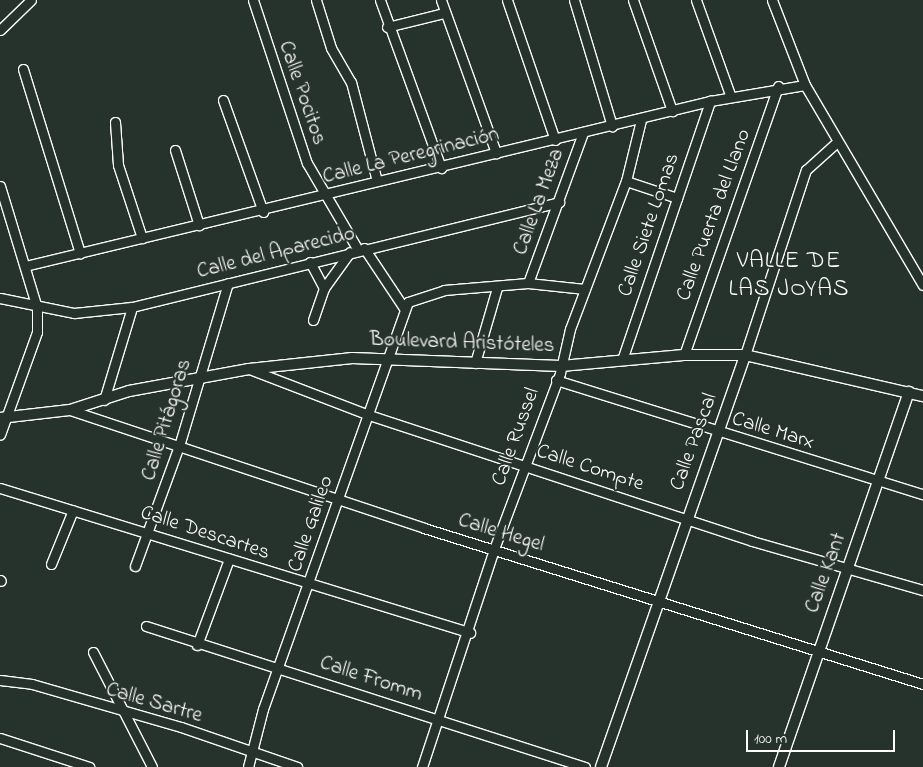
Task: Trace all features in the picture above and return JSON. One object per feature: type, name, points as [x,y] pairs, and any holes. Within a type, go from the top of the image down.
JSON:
[{"type":"street","points":[[0,30],[31,0]]},
{"type":"street","name":"Calle Pocitos","points":[[253,0],[293,126],[326,194],[357,250],[404,308]]},
{"type":"street","points":[[316,0],[331,48],[352,82],[377,182]]},
{"type":"street","points":[[380,0],[387,26],[441,168]]},
{"type":"street","points":[[441,0],[444,13],[496,153]]},
{"type":"street","points":[[507,0],[555,140]]},
{"type":"street","points":[[574,0],[612,126]]},
{"type":"street","points":[[633,0],[672,111]]},
{"type":"street","points":[[696,0],[731,97]]},
{"type":"street","points":[[772,0],[805,85],[923,285]]},
{"type":"street","points":[[387,26],[444,13]]},
{"type":"street","points":[[23,69],[80,253]]},
{"type":"street","name":"Calle La Peregrinación","points":[[25,266],[263,212],[326,194],[641,120],[710,101],[778,86],[805,85]]},
{"type":"street","name":"Calle Puerta del Llano","points":[[684,355],[778,86]]},
{"type":"street","points":[[223,100],[263,212]]},
{"type":"street","name":"Calle Siete Lomas","points":[[622,360],[710,101]]},
{"type":"street","name":"Calle Russel","points":[[422,767],[470,633],[494,548],[561,366],[585,289],[626,181],[641,120]]},
{"type":"street","points":[[115,122],[118,165],[142,238]]},
{"type":"street","name":"Calle La Meza","points":[[528,282],[583,133]]},
{"type":"street","name":"Calle Pascal","points":[[601,767],[656,602],[745,355],[806,170],[837,142]]},
{"type":"street","points":[[175,150],[199,225]]},
{"type":"street","points":[[626,181],[677,198]]},
{"type":"street","points":[[0,186],[37,308],[32,352],[4,418],[0,435]]},
{"type":"street","name":"Calle del Aparecido","points":[[0,298],[37,308],[74,313],[132,307],[357,250],[559,202]]},
{"type":"street","points":[[313,320],[324,288],[357,250]]},
{"type":"street","points":[[310,262],[324,288]]},
{"type":"street","points":[[404,308],[415,298],[444,290],[497,288],[528,282],[585,289]]},
{"type":"street","name":"Calle Pitágoras","points":[[135,566],[179,446],[228,283]]},
{"type":"street","points":[[475,363],[497,288]]},
{"type":"street","points":[[104,400],[132,307]]},
{"type":"street","name":"Calle Galileo","points":[[248,767],[278,668],[309,584],[366,414],[388,359],[404,308]]},
{"type":"street","name":"Boulevard Aristóteles","points":[[4,418],[70,410],[104,400],[199,378],[249,369],[352,358],[561,366],[684,355],[745,355],[923,396]]},
{"type":"street","name":"Calle Compte","points":[[249,369],[366,414],[525,464],[686,517],[752,541],[849,566],[923,590]]},
{"type":"street","name":"Calle Marx","points":[[556,380],[718,432],[923,494]]},
{"type":"street","name":"Calle Kant","points":[[779,767],[909,392]]},
{"type":"street","name":"Calle Hegel","points":[[70,410],[656,602],[923,684]]},
{"type":"street","name":"Calle Descartes","points":[[0,488],[470,633]]},
{"type":"street","points":[[51,564],[73,510]]},
{"type":"street","points":[[197,645],[229,559]]},
{"type":"street","name":"Calle Fromm","points":[[146,626],[197,645],[278,668],[585,767]]},
{"type":"street","points":[[93,652],[126,712],[152,767]]},
{"type":"street","name":"Calle Sartre","points":[[0,680],[32,684],[297,767]]},
{"type":"street","points":[[0,738],[88,767]]},
{"type":"district","name":"VALLE DE LAS JOYAS","points":[[789,276]]}]
